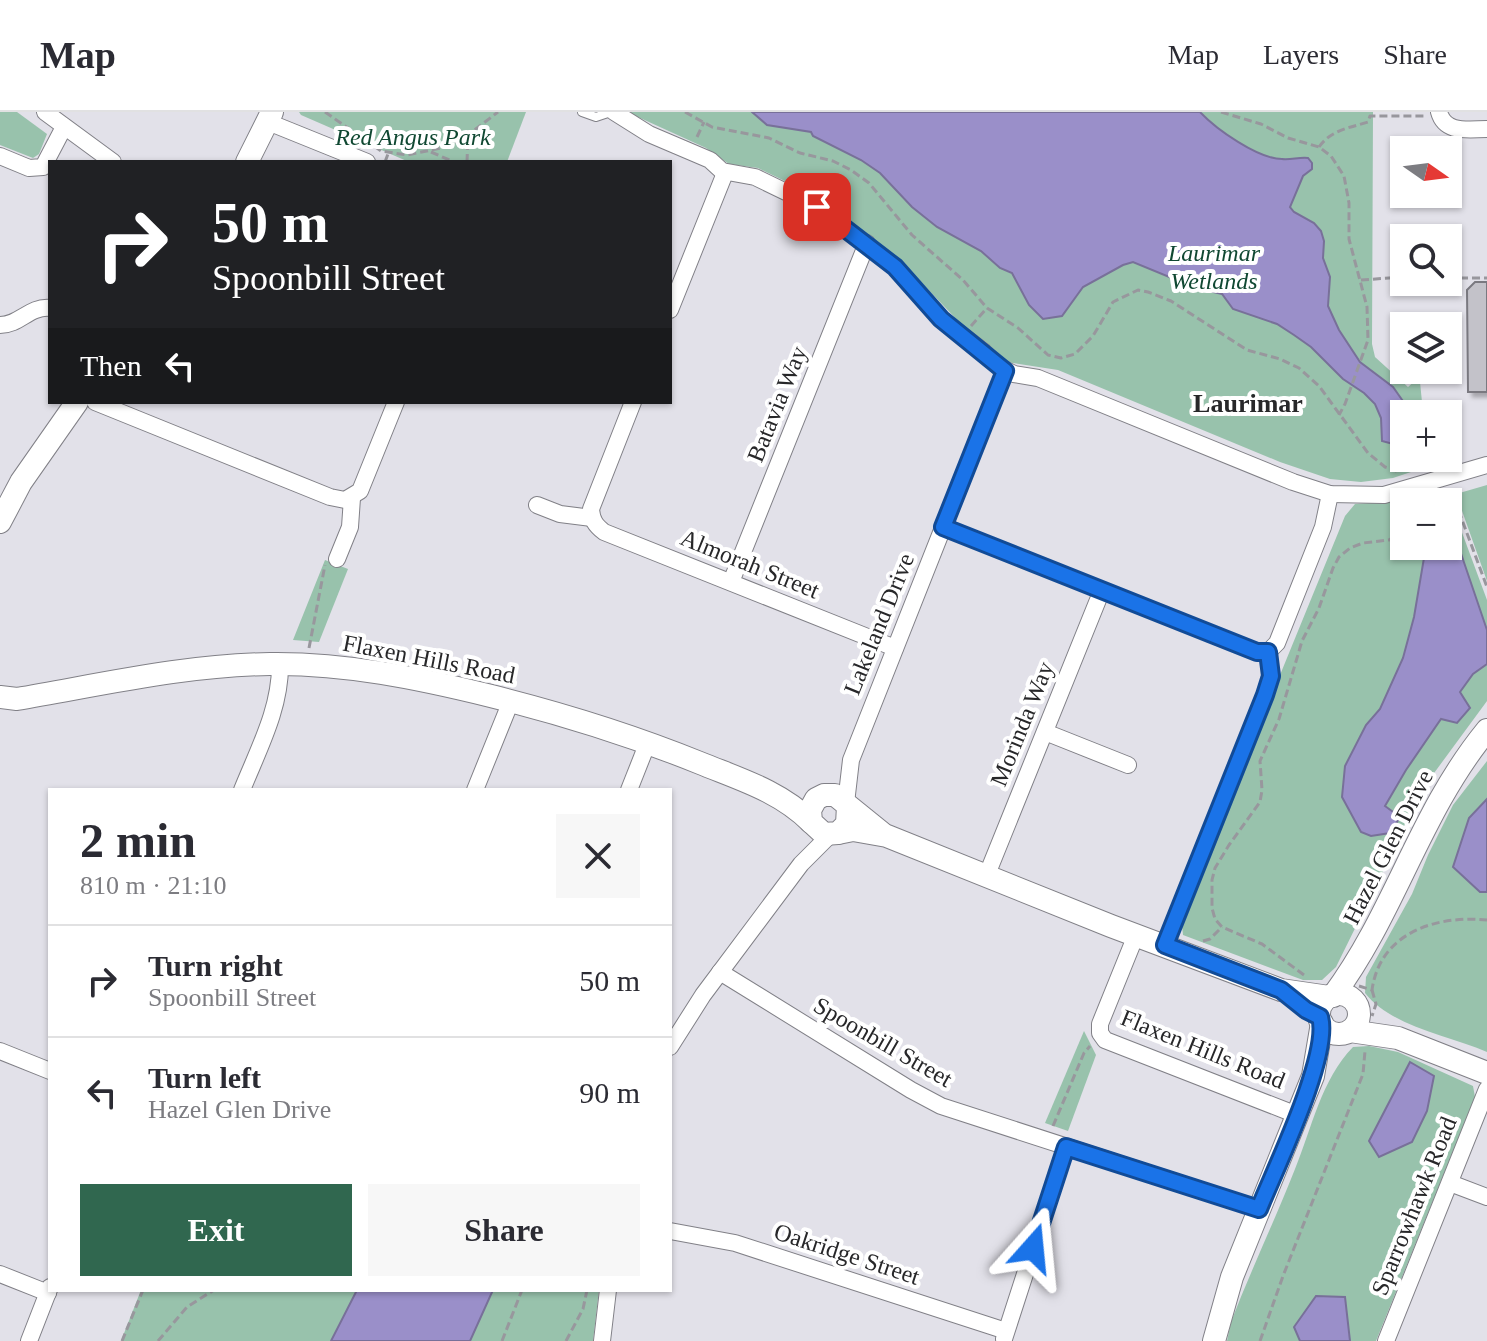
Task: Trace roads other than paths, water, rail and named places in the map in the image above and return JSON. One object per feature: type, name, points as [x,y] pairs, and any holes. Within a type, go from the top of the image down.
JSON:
[{"type":"street","points":[[45,112],[110,160]]},
{"type":"street","points":[[613,112],[649,134],[710,160],[725,173],[755,177],[831,216],[895,267],[941,319],[1005,371],[1038,378],[1293,482],[1330,494],[1359,496],[1400,492],[1487,465]]},
{"type":"street","points":[[1440,113],[1450,128],[1487,129]]},
{"type":"street","points":[[248,160],[270,117],[363,160]]},
{"type":"street","points":[[0,156],[29,168],[43,167],[64,127]]},
{"type":"street","points":[[672,305],[725,173]]},
{"type":"street","name":"Batavia Way","points":[[731,582],[867,243]]},
{"type":"street","points":[[0,325],[11,324],[35,309],[48,308]]},
{"type":"street","name":"Lakeland Drive","points":[[836,800],[1005,371]]},
{"type":"street","points":[[0,522],[21,482],[76,404]]},
{"type":"street","points":[[100,404],[340,500],[352,498],[360,491],[395,404]]},
{"type":"street","points":[[592,518],[595,497],[632,404]]},
{"type":"street","points":[[943,527],[1257,652],[1268,652],[1277,643],[1323,527],[1330,494]]},
{"type":"street","points":[[332,558],[350,527],[352,498]]},
{"type":"street","name":"Almorah Street","points":[[537,505],[560,514],[592,518],[604,532],[895,648]]},
{"type":"street","name":"Morinda Way","points":[[986,877],[1102,590]]},
{"type":"street","points":[[1168,937],[1265,695],[1271,676],[1268,652]]},
{"type":"street","points":[[243,788],[274,707],[280,684],[280,663]]},
{"type":"street","name":"Flaxen Hills Road","points":[[6,701],[208,668],[280,663],[377,671],[570,716],[648,742],[770,791],[836,800]]},
{"type":"street","points":[[476,788],[511,701]]},
{"type":"street","name":"Hazel Glen Drive","points":[[1214,1341],[1232,1277],[1313,1076],[1326,1008],[1391,902],[1437,802],[1487,730]]},
{"type":"street","points":[[1045,732],[1128,765]]},
{"type":"street","points":[[630,788],[648,742]]},
{"type":"street","name":"Flaxen Hills Road","points":[[770,791],[823,829]]},
{"type":"street","points":[[823,829],[812,804],[836,800],[887,836]]},
{"type":"street","points":[[672,1044],[823,829],[847,824],[836,800]]},
{"type":"street","points":[[823,829],[887,836],[1136,935],[1168,937],[1281,990],[1306,1010],[1326,1008],[1344,995],[1360,1012],[1404,1040],[1487,1073]]},
{"type":"street","name":"Flaxen Hills Road","points":[[1136,935],[1100,1024],[1100,1033],[1105,1040],[1297,1115]]},
{"type":"street","name":"Hazel Glen Drive","points":[[1313,1076],[1360,1012],[1364,950]]},
{"type":"street","name":"Spoonbill Street","points":[[720,972],[941,1106],[1259,1209]]},
{"type":"street","points":[[1326,1008],[1330,1031],[1360,1012]]},
{"type":"street","points":[[0,1051],[48,1070]]},
{"type":"street","name":"Sparrowhawk Road","points":[[1386,1341],[1487,1089]]},
{"type":"street","points":[[1005,1336],[1066,1147]]},
{"type":"street","points":[[1450,1183],[1487,1197]]},
{"type":"street","name":"Oakridge Street","points":[[672,1231],[735,1243],[1005,1336]]},
{"type":"street","points":[[0,1274],[48,1290]]},
{"type":"street","points":[[29,1341],[48,1292]]},
{"type":"street","points":[[602,1341],[608,1292]]},
{"type":"lane","points":[[582,112],[596,117],[613,112]]},
{"type":"district","name":"Laurimar","points":[[1248,403]]},
{"type":"park label","name":"Red Angus Park","points":[[413,137]]},
{"type":"park label","name":"Laurimar Wetlands","points":[[1214,267]]}]
